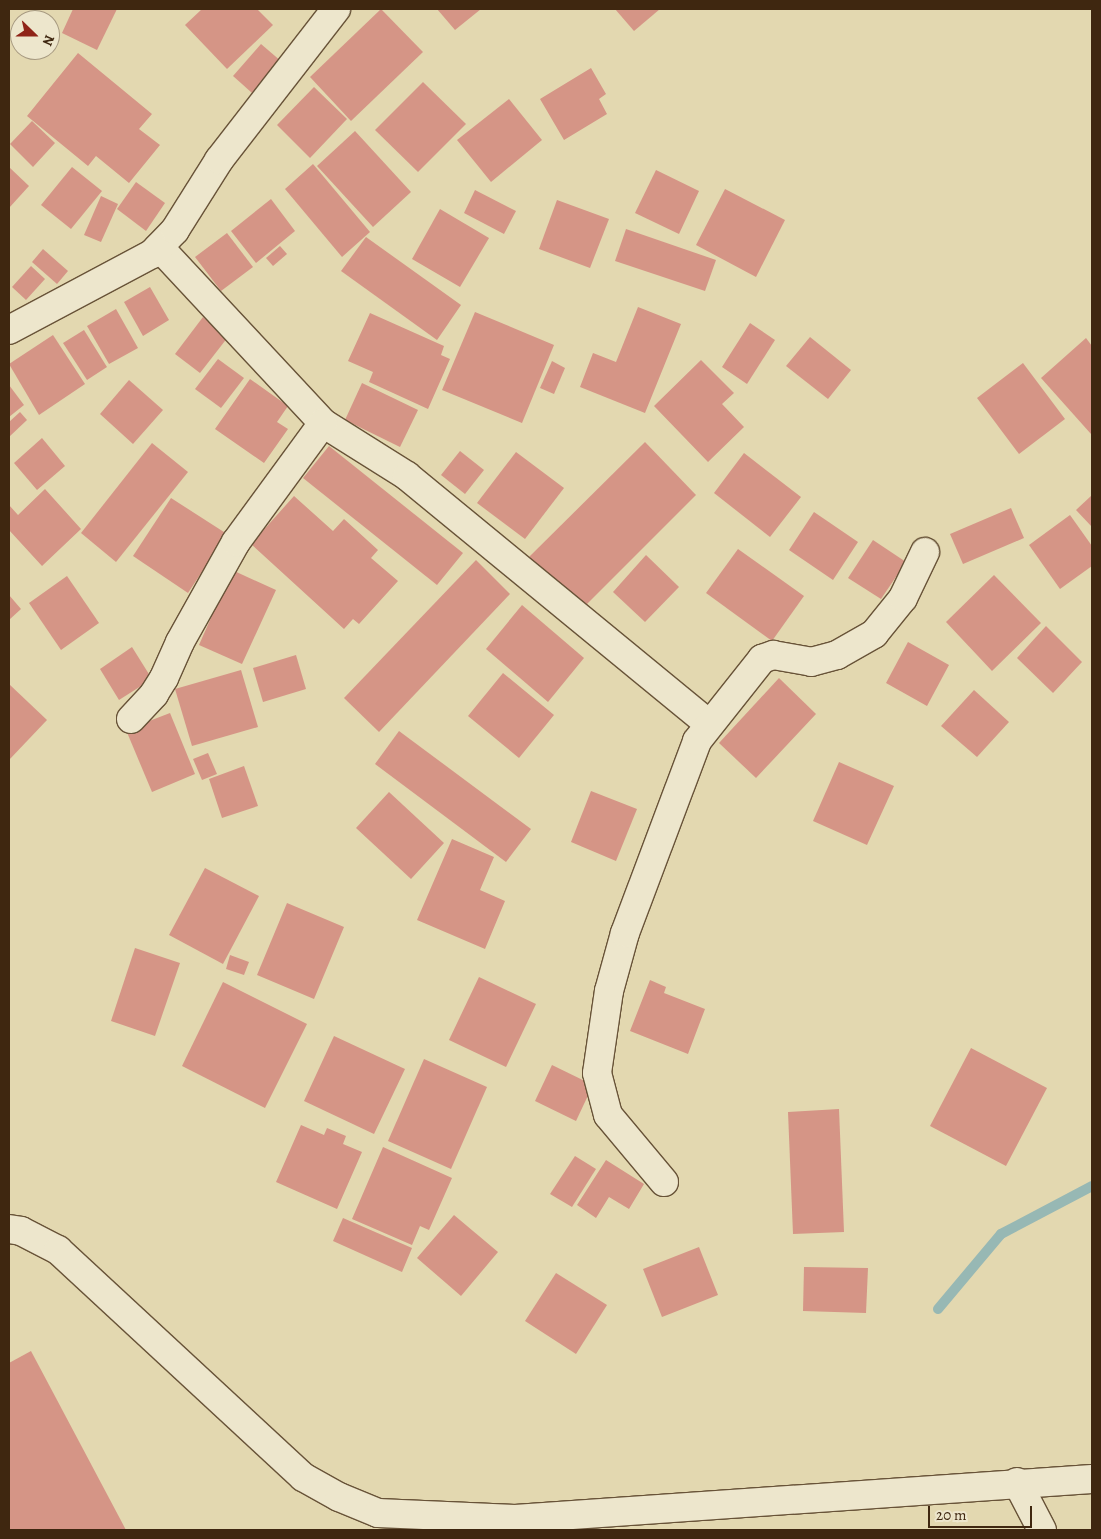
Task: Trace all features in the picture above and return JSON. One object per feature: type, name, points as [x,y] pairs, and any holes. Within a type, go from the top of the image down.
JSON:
[{"type":"street","points":[[9,330],[135,265],[159,247],[175,230],[219,160],[336,9]]},
{"type":"street","points":[[159,247],[323,423],[407,476],[708,723]]},
{"type":"street","points":[[131,719],[154,694],[164,678],[180,642],[236,542],[323,423]]},
{"type":"street","points":[[664,1182],[608,1115],[597,1073],[609,992],[625,933],[686,766],[708,723],[762,659],[773,655],[811,662],[837,655],[874,634],[903,598],[925,552]]},
{"type":"street","points":[[9,1229],[21,1231],[58,1250],[303,1477],[339,1497],[378,1512],[515,1519],[1018,1482],[1092,1479]]},
{"type":"street","points":[[1018,1482],[1042,1530]]},
{"type":"building","points":[[73,9],[117,9],[97,50],[62,33]]},
{"type":"building","points":[[202,9],[257,9],[273,25],[227,69],[185,25]]},
{"type":"building","points":[[381,9],[423,52],[351,121],[310,77]]},
{"type":"building","points":[[437,9],[481,9],[455,30]]},
{"type":"building","points":[[615,9],[660,9],[634,31]]},
{"type":"building","points":[[261,44],[289,68],[260,100],[233,76]]},
{"type":"building","points":[[78,53],[152,114],[139,129],[160,145],[129,183],[96,156],[88,166],[27,116]]},
{"type":"building","points":[[591,68],[606,94],[599,99],[607,114],[564,140],[540,99]]},
{"type":"building","points":[[423,82],[466,124],[418,172],[375,130]]},
{"type":"building","points":[[314,87],[347,119],[310,158],[277,125]]},
{"type":"building","points":[[509,99],[542,140],[491,182],[457,140]]},
{"type":"building","points":[[32,121],[55,143],[33,167],[10,144]]},
{"type":"building","points":[[355,131],[411,192],[373,227],[317,166]]},
{"type":"building","points":[[313,164],[370,232],[342,257],[285,189]]},
{"type":"building","points":[[9,167],[29,186],[9,208]]},
{"type":"building","points":[[72,167],[102,191],[71,229],[41,205]]},
{"type":"building","points":[[656,170],[699,191],[679,234],[635,213]]},
{"type":"building","points":[[136,182],[165,203],[146,231],[117,209]]},
{"type":"building","points":[[725,189],[785,220],[756,277],[696,245]]},
{"type":"building","points":[[475,190],[516,211],[504,234],[464,213]]},
{"type":"building","points":[[101,196],[118,204],[101,242],[84,235]]},
{"type":"building","points":[[271,199],[295,231],[256,263],[231,231]]},
{"type":"building","points":[[557,200],[609,219],[590,268],[539,249]]},
{"type":"building","points":[[440,209],[489,238],[460,287],[412,259]]},
{"type":"building","points":[[626,229],[716,260],[705,291],[615,261]]},
{"type":"building","points":[[227,233],[253,267],[221,291],[195,257]]},
{"type":"building","points":[[366,237],[461,305],[437,340],[341,271]]},
{"type":"building","points":[[280,246],[287,254],[273,266],[266,258]]},
{"type":"building","points":[[43,249],[68,271],[57,284],[32,262]]},
{"type":"building","points":[[31,266],[45,279],[26,300],[12,287]]},
{"type":"building","points":[[150,287],[169,320],[143,336],[124,302]]},
{"type":"building","points":[[638,307],[681,324],[645,413],[580,387],[593,353],[616,362]]},
{"type":"building","points":[[116,309],[138,348],[109,364],[87,326]]},
{"type":"building","points":[[475,312],[554,345],[522,423],[442,390]]},
{"type":"building","points":[[370,313],[444,346],[441,355],[450,359],[428,409],[369,382],[373,372],[348,361]]},
{"type":"building","points":[[203,317],[228,337],[200,373],[175,354]]},
{"type":"building","points":[[750,323],[775,340],[747,384],[722,367]]},
{"type":"building","points":[[84,330],[107,367],[87,380],[63,343]]},
{"type":"building","points":[[53,335],[85,384],[39,415],[9,364]]},
{"type":"building","points":[[810,337],[851,370],[828,399],[786,366]]},
{"type":"building","points":[[1086,338],[1092,346],[1091,434],[1041,378]]},
{"type":"building","points":[[218,359],[244,378],[221,408],[195,389]]},
{"type":"building","points":[[701,360],[734,393],[722,404],[744,427],[708,462],[654,406]]},
{"type":"building","points":[[552,361],[565,368],[554,394],[540,388]]},
{"type":"building","points":[[1023,363],[1065,419],[1019,454],[977,398]]},
{"type":"building","points":[[250,379],[288,406],[277,422],[288,429],[264,463],[215,429]]},
{"type":"building","points":[[129,380],[163,410],[133,444],[100,414]]},
{"type":"building","points":[[362,383],[418,410],[400,447],[345,420]]},
{"type":"building","points":[[9,385],[24,405],[9,417]]},
{"type":"building","points":[[20,412],[27,420],[9,437],[9,422]]},
{"type":"building","points":[[42,438],[65,466],[37,490],[14,463]]},
{"type":"building","points":[[645,442],[696,495],[579,612],[527,559]]},
{"type":"building","points":[[152,443],[188,472],[116,562],[81,533]]},
{"type":"building","points":[[329,446],[463,553],[437,585],[303,478]]},
{"type":"building","points":[[460,451],[484,470],[465,494],[441,475]]},
{"type":"building","points":[[516,452],[564,488],[525,539],[477,503]]},
{"type":"building","points":[[744,453],[801,497],[770,537],[714,493]]},
{"type":"building","points":[[45,489],[81,529],[42,566],[9,530],[9,505],[18,515]]},
{"type":"building","points":[[1092,495],[1092,527],[1076,510]]},
{"type":"building","points":[[294,496],[333,531],[344,519],[378,550],[371,558],[398,581],[359,624],[353,619],[344,629],[251,544]]},
{"type":"building","points":[[171,498],[227,534],[188,593],[133,556]]},
{"type":"building","points":[[1011,508],[1024,538],[963,564],[950,534]]},
{"type":"building","points":[[814,512],[858,542],[833,580],[789,550]]},
{"type":"building","points":[[1070,515],[1092,546],[1092,566],[1060,589],[1029,545]]},
{"type":"building","points":[[873,540],[906,562],[881,599],[848,578]]},
{"type":"building","points":[[738,549],[804,596],[772,641],[706,593]]},
{"type":"building","points":[[646,555],[679,587],[645,622],[613,592]]},
{"type":"building","points":[[476,560],[510,594],[379,732],[344,698]]},
{"type":"building","points":[[232,570],[276,590],[242,664],[199,645]]},
{"type":"building","points":[[994,575],[1041,623],[992,671],[946,622]]},
{"type":"building","points":[[67,576],[99,623],[61,650],[29,603]]},
{"type":"building","points":[[9,595],[21,609],[9,620]]},
{"type":"building","points":[[522,605],[584,658],[548,702],[486,649]]},
{"type":"building","points":[[1046,626],[1082,662],[1053,693],[1017,658]]},
{"type":"building","points":[[908,642],[949,665],[927,706],[886,683]]},
{"type":"building","points":[[132,647],[152,679],[119,700],[100,669]]},
{"type":"building","points":[[296,655],[306,689],[263,702],[253,668]]},
{"type":"building","points":[[241,670],[258,727],[192,746],[175,689]]},
{"type":"building","points":[[503,673],[554,715],[519,758],[468,716]]},
{"type":"building","points":[[779,678],[816,714],[756,778],[719,743]]},
{"type":"building","points":[[9,684],[47,720],[9,760]]},
{"type":"building","points":[[974,690],[1009,722],[977,757],[941,726]]},
{"type":"building","points":[[170,713],[195,774],[152,792],[126,730]]},
{"type":"building","points":[[399,731],[531,829],[506,862],[375,764]]},
{"type":"building","points":[[208,753],[217,774],[202,780],[193,759]]},
{"type":"building","points":[[839,762],[894,786],[867,845],[813,821]]},
{"type":"building","points":[[244,766],[258,806],[222,818],[209,779]]},
{"type":"building","points":[[591,791],[637,809],[616,861],[571,842]]},
{"type":"building","points":[[389,792],[444,843],[411,879],[356,828]]},
{"type":"building","points":[[452,839],[494,857],[480,890],[505,901],[485,949],[417,920]]},
{"type":"building","points":[[205,868],[259,896],[223,964],[169,935]]},
{"type":"building","points":[[287,903],[344,927],[314,999],[257,975]]},
{"type":"building","points":[[135,948],[180,963],[155,1036],[111,1021]]},
{"type":"building","points":[[230,955],[249,962],[244,975],[226,969]]},
{"type":"building","points":[[479,977],[536,1004],[506,1067],[449,1040]]},
{"type":"building","points":[[650,980],[666,987],[664,993],[705,1009],[688,1054],[630,1031]]},
{"type":"building","points":[[223,982],[307,1024],[265,1108],[182,1066]]},
{"type":"building","points":[[334,1036],[405,1069],[374,1134],[304,1101]]},
{"type":"building","points":[[971,1048],[1047,1088],[1006,1166],[930,1126]]},
{"type":"building","points":[[424,1059],[487,1087],[451,1169],[388,1141]]},
{"type":"building","points":[[552,1065],[593,1085],[576,1121],[535,1101]]},
{"type":"building","points":[[839,1109],[844,1232],[793,1234],[788,1112]]},
{"type":"building","points":[[301,1125],[324,1135],[327,1128],[346,1136],[343,1144],[362,1152],[337,1209],[276,1182]]},
{"type":"building","points":[[383,1147],[452,1178],[429,1230],[420,1226],[412,1245],[352,1219]]},
{"type":"building","points":[[575,1156],[596,1169],[572,1207],[550,1194]]},
{"type":"building","points":[[606,1160],[644,1184],[629,1209],[609,1197],[596,1218],[577,1205]]},
{"type":"building","points":[[454,1215],[498,1252],[461,1296],[417,1258]]},
{"type":"building","points":[[343,1218],[412,1248],[402,1272],[333,1241]]},
{"type":"building","points":[[699,1247],[718,1295],[662,1317],[643,1269]]},
{"type":"building","points":[[804,1267],[868,1268],[866,1313],[803,1311]]},
{"type":"building","points":[[556,1273],[607,1305],[576,1354],[525,1321]]},
{"type":"building","points":[[31,1351],[126,1530],[9,1530],[9,1363]]},
{"type":"waterway","points":[[938,1309],[1001,1234],[1092,1186]]}]
